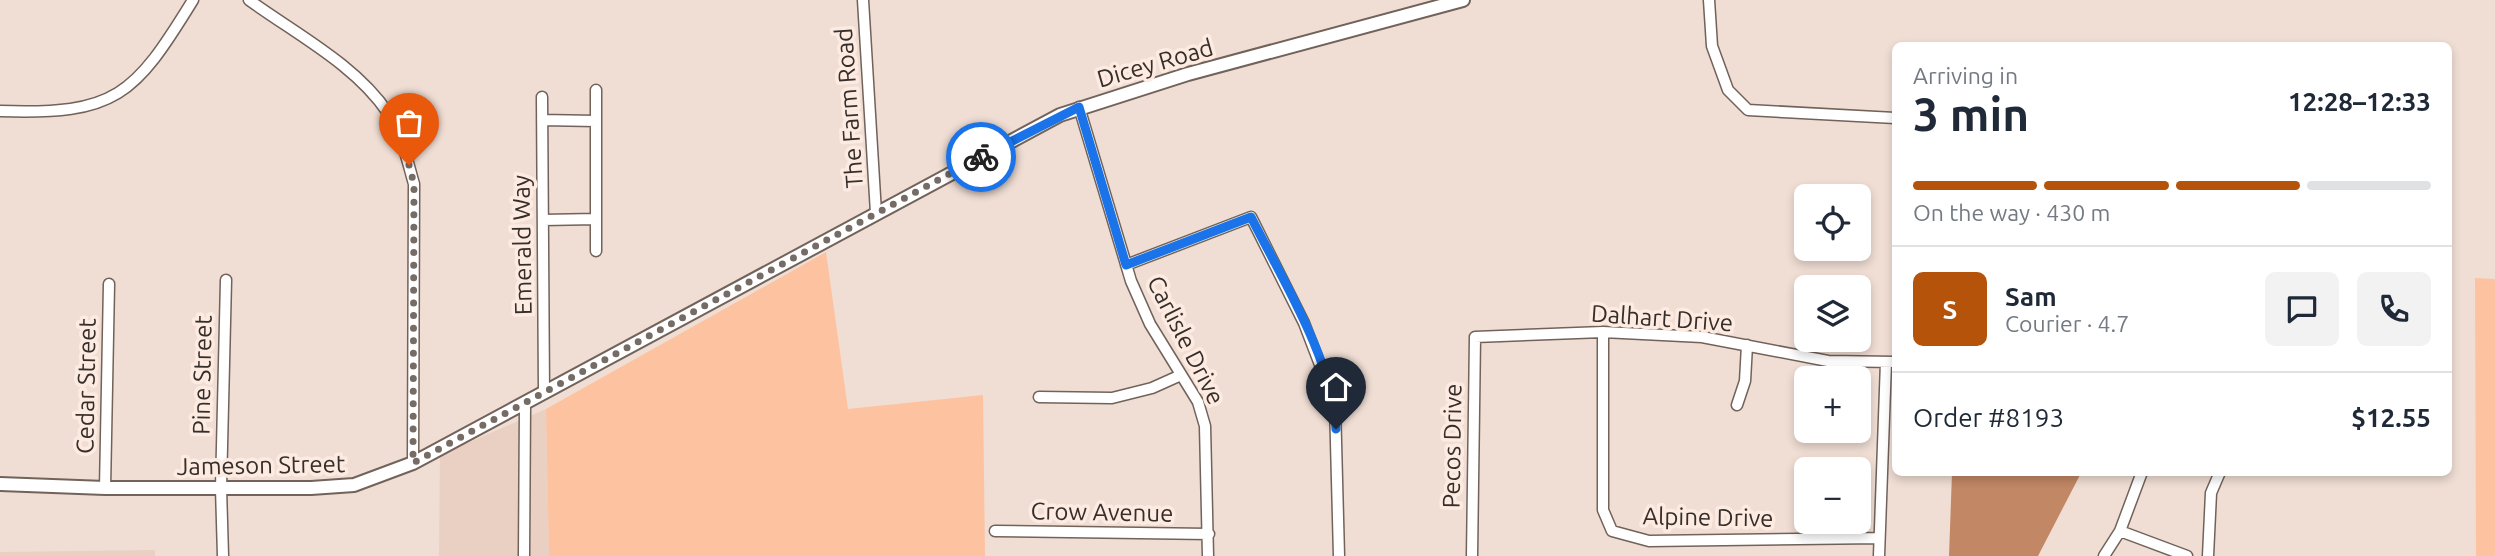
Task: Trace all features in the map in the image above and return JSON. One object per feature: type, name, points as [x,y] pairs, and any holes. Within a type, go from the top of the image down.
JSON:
[{"type":"street","points":[[0,111],[47,112],[101,104],[127,90],[161,51],[193,0]]},
{"type":"street","points":[[249,0],[366,84],[389,115],[403,146],[414,184],[413,463]]},
{"type":"street","name":"The Farm Road","points":[[863,0],[876,213]]},
{"type":"street","name":"Dicey Road","points":[[876,213],[1079,107],[1188,74],[1463,0]]},
{"type":"street","points":[[1709,0],[1712,46],[1728,90],[1748,110],[1892,118]]},
{"type":"street","points":[[596,90],[596,251]]},
{"type":"street","name":"Emerald Way","points":[[542,97],[544,392]]},
{"type":"street","name":"Carlisle Drive","points":[[1079,107],[1126,265],[1150,324],[1198,402],[1205,426],[1208,556]]},
{"type":"street","points":[[542,120],[596,121]]},
{"type":"street","name":"Jameson Street","points":[[0,484],[105,488],[354,485],[413,463],[525,405],[544,392],[876,213]]},
{"type":"street","points":[[1126,265],[1251,217],[1304,323],[1335,404],[1339,556]]},
{"type":"street","points":[[543,220],[596,219]]},
{"type":"street","name":"Pine Street","points":[[223,556],[221,488],[226,280]]},
{"type":"street","name":"Cedar Street","points":[[105,488],[109,284]]},
{"type":"street","name":"Dalhart Drive","points":[[1475,337],[1603,332],[1702,337],[1828,361],[1891,362]]},
{"type":"street","name":"Alpine Drive","points":[[1603,332],[1603,510],[1612,531],[1649,541],[1879,538]]},
{"type":"street","name":"Pecos Drive","points":[[1472,556],[1475,337]]},
{"type":"street","points":[[1737,405],[1745,381],[1747,345]]},
{"type":"street","points":[[1879,556],[1891,362]]},
{"type":"street","points":[[1039,397],[1112,398],[1158,386],[1181,375]]},
{"type":"street","points":[[524,556],[525,405]]},
{"type":"street","points":[[2104,556],[2120,531],[2141,476]]},
{"type":"street","points":[[2208,556],[2211,493],[2218,476]]},
{"type":"street","name":"Crow Avenue","points":[[995,531],[1209,534]]},
{"type":"street","points":[[2120,531],[2187,556]]},
{"type":"shaded area","points":[[826,252],[848,409],[983,395],[985,556],[549,556],[546,409]]},
{"type":"shaded area","points":[[2475,278],[2495,279],[2495,556],[2476,556]]},
{"type":"shaded area","points":[[546,409],[549,556],[439,556],[440,455]]},
{"type":"shaded area","points":[[1952,476],[2079,476],[2038,556],[1949,556]]},
{"type":"shaded area","points":[[155,550],[155,556],[0,556],[0,552]]},
{"type":"way so far","points":[[409,165],[414,184],[413,463],[981,157]]},
{"type":"route","points":[[981,157],[1079,107],[1126,265],[1251,217],[1304,323],[1335,404],[1336,429]]}]
